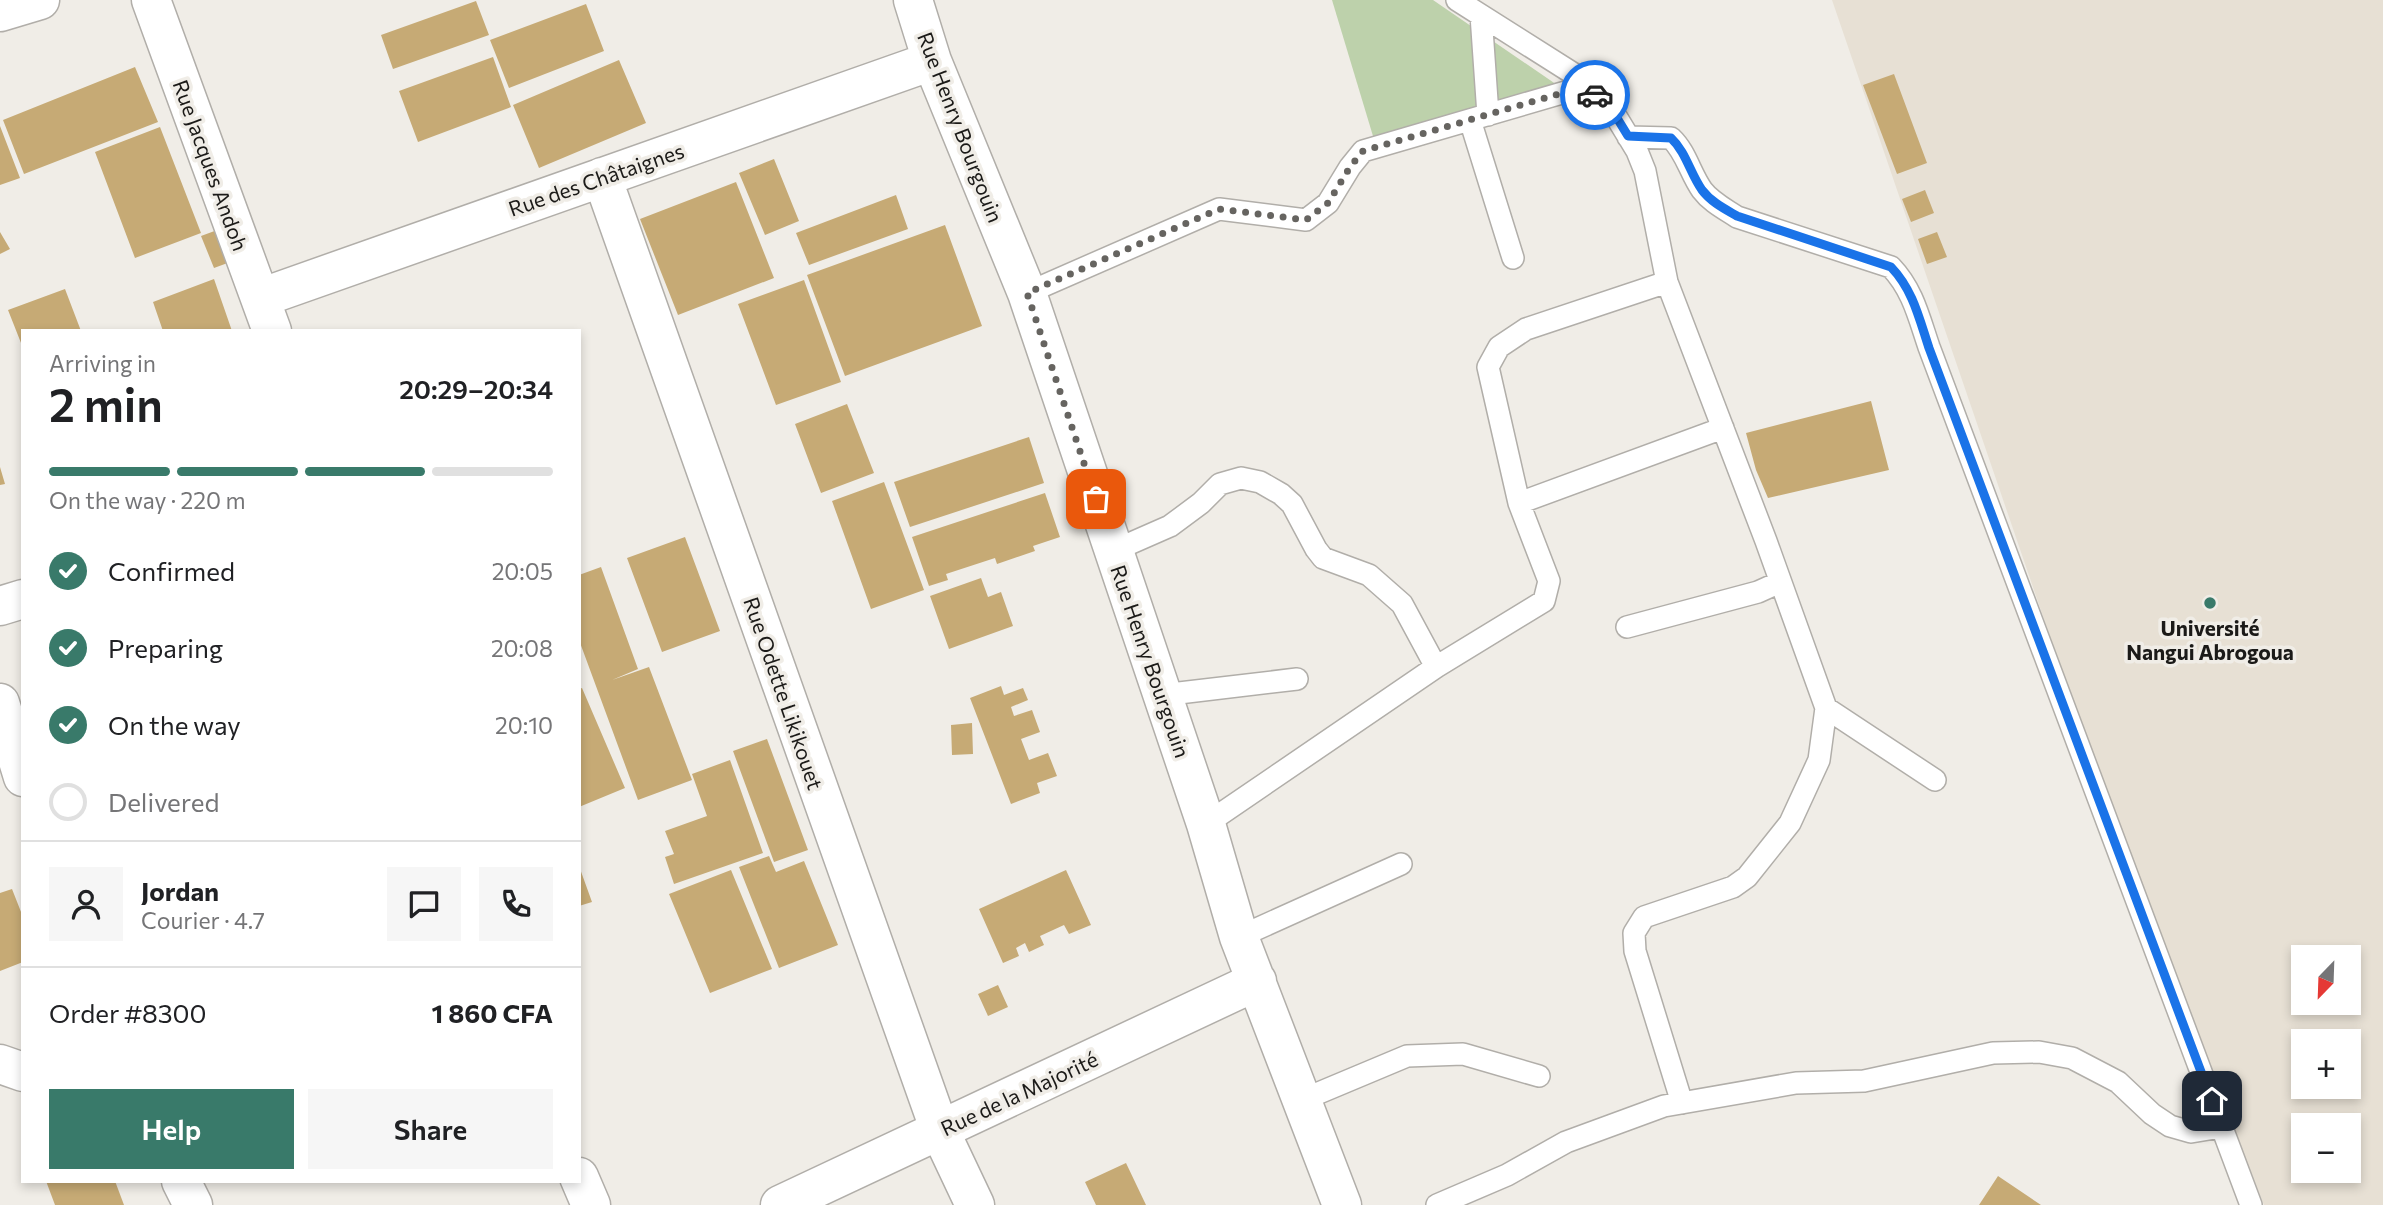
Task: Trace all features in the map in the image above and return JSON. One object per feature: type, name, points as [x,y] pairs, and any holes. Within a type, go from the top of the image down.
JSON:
[{"type":"street","points":[[0,12],[40,0]]},
{"type":"street","name":"Rue Jacques Andoh","points":[[151,0],[266,314]]},
{"type":"street","name":"Rue Henry Bourgouin","points":[[913,0],[932,61],[1027,293],[1206,824],[1240,937],[1342,1205]]},
{"type":"street","name":"Rue des Châtaignes","points":[[266,314],[602,177],[932,61]]},
{"type":"street","name":"Rue Odette Likikouet","points":[[602,177],[940,1131],[975,1205]]},
{"type":"street","points":[[0,606],[21,600]]},
{"type":"street","points":[[0,703],[21,771]]},
{"type":"street","name":"Rue de la Majorité","points":[[780,1205],[1257,981]]},
{"type":"street","points":[[0,1064],[21,1071]]},
{"type":"street","points":[[581,1182],[590,1205]]},
{"type":"street","points":[[182,1183],[193,1205]]},
{"type":"lane","points":[[1457,0],[1577,76],[1617,118],[1628,136],[1645,171],[1667,282],[1826,708],[1819,760],[1790,823],[1747,877],[1733,887],[1644,917],[1634,933],[1635,951],[1682,1102]]},
{"type":"lane","points":[[1481,15],[1479,118],[1513,258]]},
{"type":"lane","points":[[1027,293],[1219,209],[1306,220],[1328,203],[1363,151],[1586,86]]},
{"type":"lane","points":[[1628,136],[1671,138],[1679,146],[1703,192],[1737,216],[1891,267],[1904,280],[1912,295],[1929,348],[2251,1205]]},
{"type":"lane","points":[[1206,824],[1436,667],[1544,601],[1549,581],[1519,503],[1488,368],[1499,347],[1526,329],[1667,282]]},
{"type":"lane","points":[[1519,503],[1723,428]]},
{"type":"lane","points":[[1114,551],[1170,526],[1201,503],[1220,484],[1241,478],[1260,482],[1282,494],[1292,504],[1323,558],[1369,575],[1402,604],[1436,667]]},
{"type":"lane","points":[[1628,627],[1758,592],[1780,582]]},
{"type":"lane","points":[[1162,695],[1297,679]]},
{"type":"lane","points":[[1826,708],[1935,780]]},
{"type":"lane","points":[[1240,937],[1401,864]]},
{"type":"lane","points":[[1437,1205],[1507,1175],[1566,1142],[1664,1106],[1796,1083],[1864,1081],[1993,1053],[2039,1052],[2072,1058],[2118,1082],[2152,1114],[2170,1126],[2191,1132],[2221,1128]]},
{"type":"lane","points":[[1302,1100],[1407,1056],[1463,1054],[1539,1076]]},
{"type":"shaded area","name":"Université Nangui Abrogoua","points":[[1832,0],[2383,0],[2383,1205],[2264,1205],[2150,929]]},
{"type":"green space","points":[[1332,0],[1433,0],[1579,100],[1379,156]]},
{"type":"building","points":[[476,1],[489,35],[393,69],[381,35]]},
{"type":"building","points":[[586,4],[604,51],[509,88],[490,40]]},
{"type":"building","points":[[493,57],[511,107],[418,142],[399,91]]},
{"type":"building","points":[[619,60],[646,123],[539,168],[513,105]]},
{"type":"building","points":[[135,67],[158,122],[24,174],[3,120]]},
{"type":"building","points":[[1894,74],[1927,163],[1897,174],[1863,85]]},
{"type":"building","points":[[0,126],[20,178],[0,185]]},
{"type":"building","points":[[160,127],[201,233],[135,258],[95,152]]},
{"type":"building","points":[[774,159],[799,221],[765,235],[739,173]]},
{"type":"building","points":[[736,182],[774,278],[678,315],[640,219]]},
{"type":"building","points":[[1925,190],[1934,213],[1911,222],[1902,199]]},
{"type":"building","points":[[896,195],[908,229],[809,265],[796,233]]},
{"type":"building","points":[[945,225],[982,326],[845,376],[807,275]]},
{"type":"building","points":[[220,229],[233,261],[214,268],[201,236]]},
{"type":"building","points":[[0,232],[10,249],[0,254]]},
{"type":"building","points":[[1937,232],[1947,257],[1927,264],[1918,239]]},
{"type":"building","points":[[214,279],[231,329],[162,329],[153,302]]},
{"type":"building","points":[[804,280],[841,382],[776,405],[738,304]]},
{"type":"building","points":[[65,289],[80,329],[21,329],[21,343],[8,310]]},
{"type":"building","points":[[1871,401],[1889,470],[1768,498],[1756,470],[1746,433]]},
{"type":"building","points":[[847,404],[874,473],[821,493],[795,424]]},
{"type":"building","points":[[1029,437],[1044,483],[910,527],[894,482]]},
{"type":"building","points":[[0,467],[5,484],[0,485]]},
{"type":"building","points":[[884,482],[924,590],[871,609],[832,501]]},
{"type":"building","points":[[1045,493],[1060,537],[1033,546],[1035,551],[997,564],[995,558],[946,574],[948,580],[929,586],[912,537]]},
{"type":"building","points":[[685,537],[720,631],[662,652],[627,558]]},
{"type":"building","points":[[601,567],[638,669],[612,680],[649,667],[692,780],[638,800],[581,645],[581,574]]},
{"type":"building","points":[[981,578],[988,597],[1001,592],[1013,626],[949,649],[930,596]]},
{"type":"building","points":[[1001,686],[1004,695],[1023,688],[1028,700],[1011,707],[1014,716],[1032,710],[1040,732],[1021,739],[1029,760],[1048,753],[1057,776],[1037,783],[1040,793],[1011,804],[970,698]]},
{"type":"building","points":[[581,688],[625,788],[581,806]]},
{"type":"building","points":[[972,723],[973,754],[952,755],[951,725]]},
{"type":"building","points":[[767,739],[808,850],[774,862],[733,751]]},
{"type":"building","points":[[730,760],[763,853],[674,884],[665,857],[674,854],[665,831],[707,816],[692,774]]},
{"type":"building","points":[[769,856],[776,872],[804,861],[838,945],[779,968],[739,867]]},
{"type":"building","points":[[731,870],[772,969],[710,993],[669,894]]},
{"type":"building","points":[[1066,870],[1091,925],[1069,934],[1064,925],[1040,936],[1044,945],[1029,952],[1025,943],[1016,948],[1019,956],[1003,963],[979,909]]},
{"type":"building","points":[[581,872],[592,902],[581,905]]},
{"type":"building","points":[[12,889],[21,912],[21,963],[0,971],[0,893]]},
{"type":"building","points":[[998,985],[1008,1007],[988,1016],[978,994]]},
{"type":"building","points":[[1126,1163],[1146,1205],[1096,1205],[1085,1182]]},
{"type":"building","points":[[1998,1176],[2041,1205],[1979,1205]]},
{"type":"building","points":[[47,1183],[116,1183],[124,1205],[55,1205]]},
{"type":"way so far","points":[[1096,499],[1027,293],[1219,209],[1306,220],[1328,203],[1363,151],[1586,86],[1595,95]]},
{"type":"place","name":"Université Nangui Abrogoua","points":[[2210,603]]},
{"type":"route","points":[[1595,95],[1617,118],[1628,136],[1671,138],[1679,146],[1703,192],[1737,216],[1891,267],[1904,280],[1912,295],[1929,348],[2212,1101]]}]
